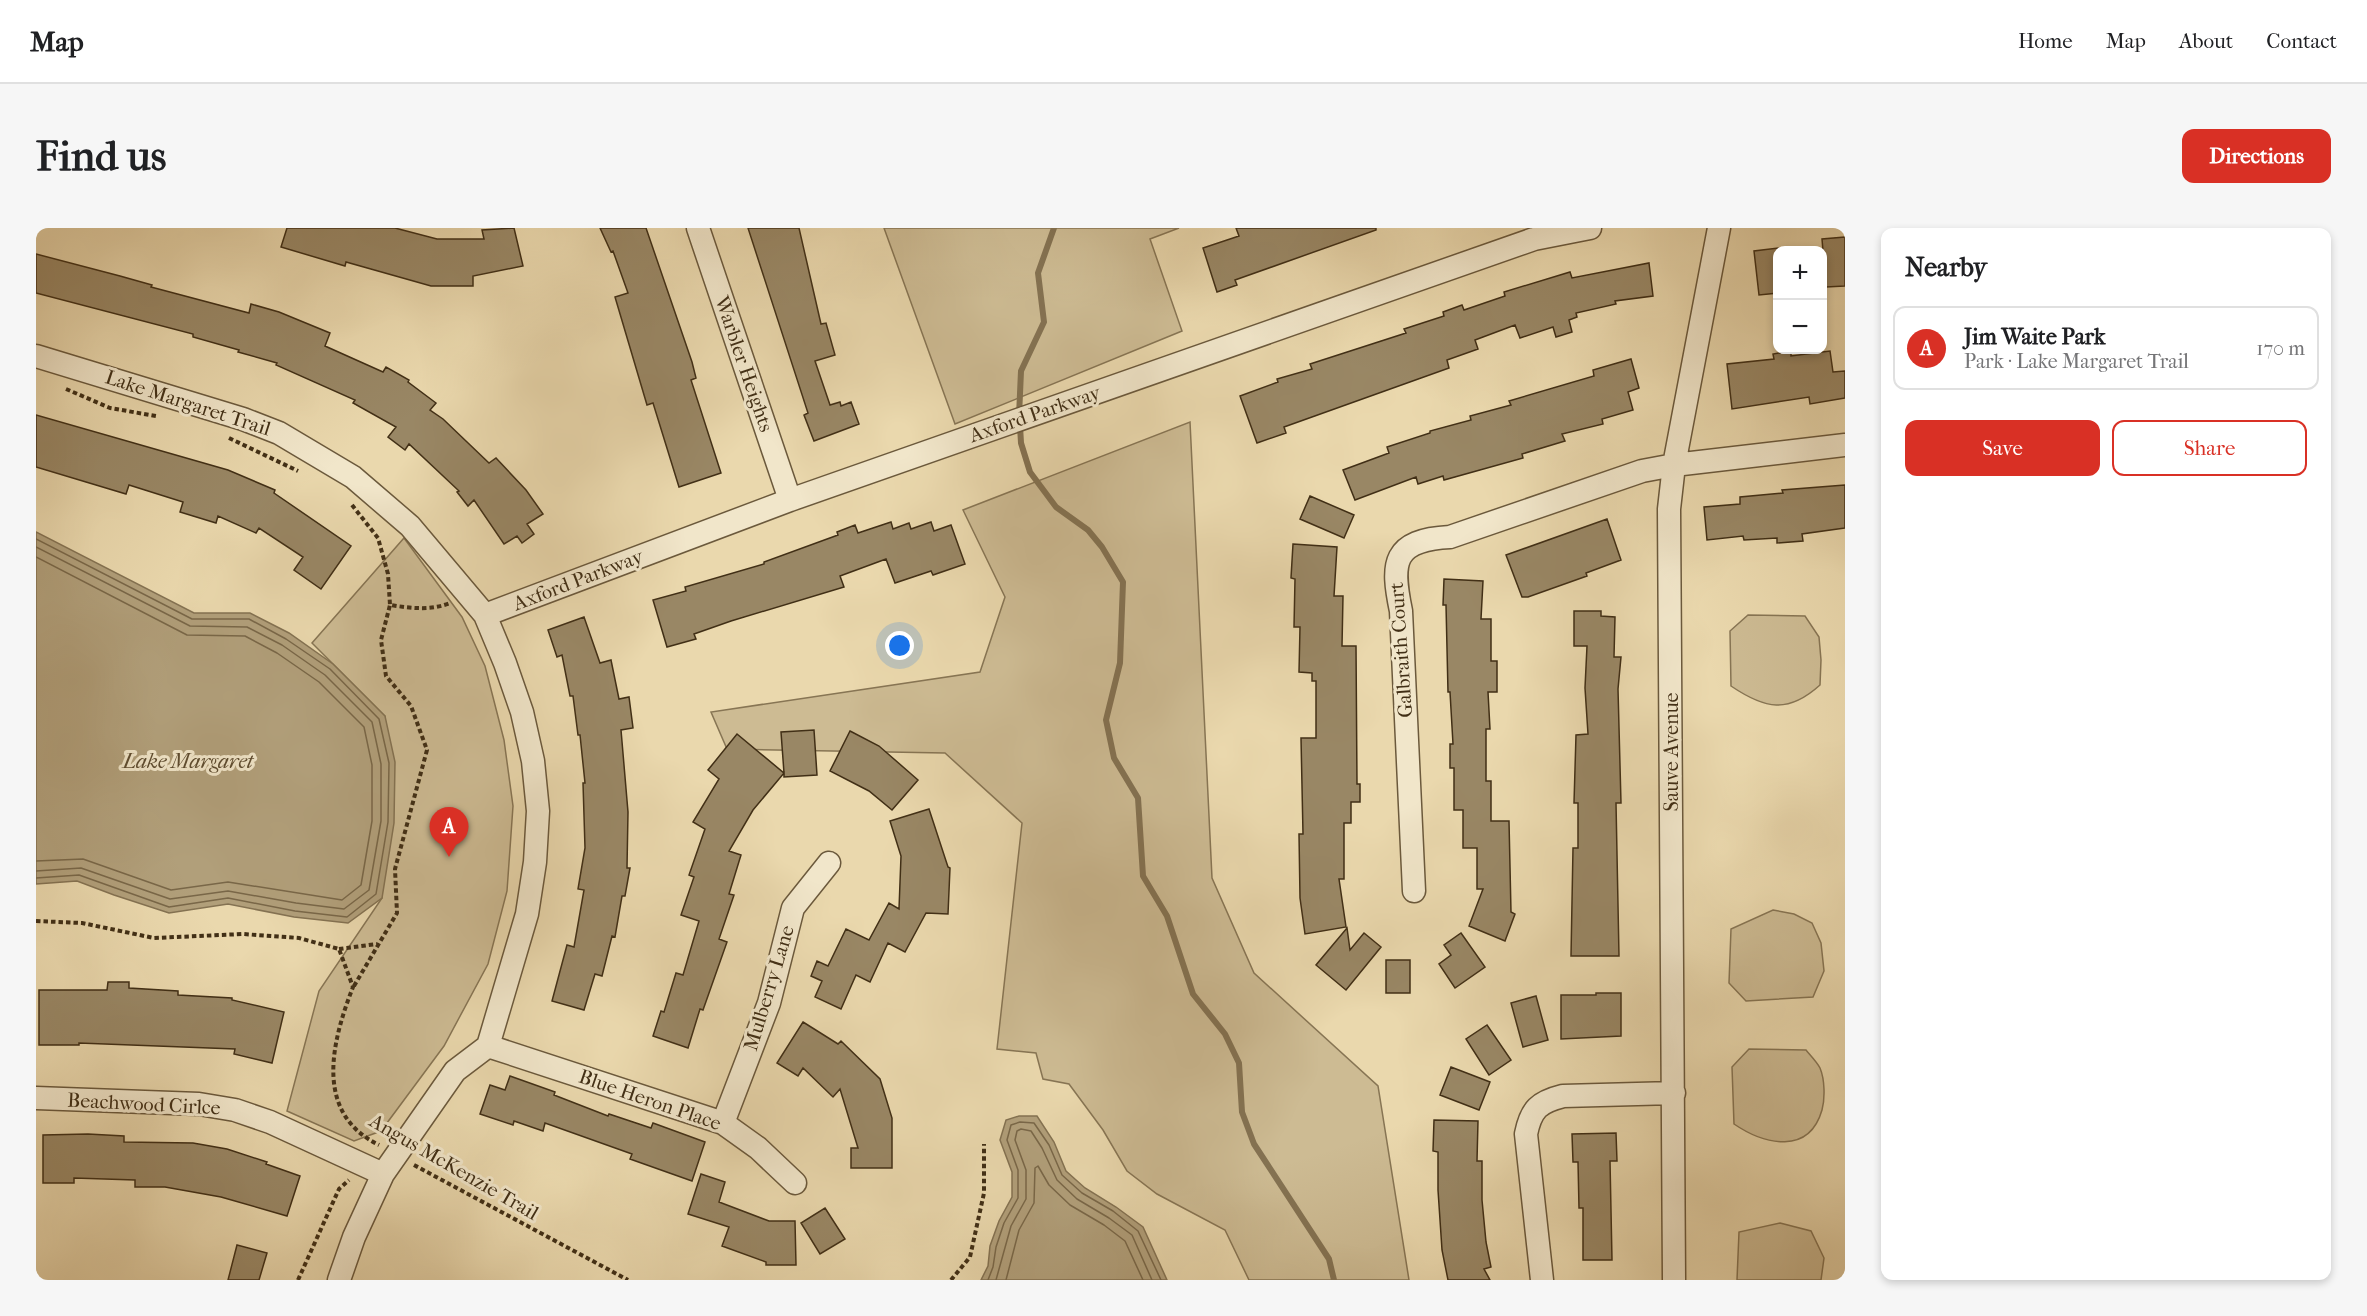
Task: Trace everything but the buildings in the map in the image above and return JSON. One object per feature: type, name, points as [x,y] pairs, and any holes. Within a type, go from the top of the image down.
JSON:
[{"type":"street","name":"Warbler Heights","points":[[698,228],[790,500]]},
{"type":"street","name":"Axford Parkway","points":[[485,615],[790,500],[1534,239],[1590,228]]},
{"type":"street","name":"Sauve Avenue","points":[[1674,1280],[1669,509],[1674,465],[1719,228]]},
{"type":"street","name":"Lake Margaret Trail","points":[[36,356],[205,406],[289,438],[353,477],[383,500],[410,526],[485,615],[522,712],[533,760],[538,811],[535,862],[527,914],[488,1046]]},
{"type":"street","points":[[1674,465],[1845,445]]},
{"type":"street","name":"Galbraith Court","points":[[1414,891],[1401,611],[1395,580],[1396,564],[1404,553],[1423,540],[1450,537],[1642,471],[1674,465]]},
{"type":"street","name":"Mulberry Lane","points":[[723,1123],[769,1003],[793,908],[829,863]]},
{"type":"street","points":[[339,1280],[354,1237],[382,1174],[455,1071],[488,1046]]},
{"type":"street","name":"Blue Heron Place","points":[[488,1046],[723,1123],[758,1148],[795,1183]]},
{"type":"street","points":[[1542,1280],[1526,1134],[1529,1119],[1538,1106],[1550,1099],[1563,1096],[1674,1093]]},
{"type":"street","name":"Beachwood Cirlce","points":[[36,1098],[199,1104],[235,1110],[270,1122],[382,1174]]},
{"type":"path","points":[[58,385],[110,408],[165,418]]},
{"type":"path","points":[[225,436],[306,474]]},
{"type":"path","name":"Angus McKenzie Trail","points":[[350,502],[378,538],[388,574],[390,605],[381,640],[386,676],[411,706],[427,750],[396,868],[397,913],[353,987],[340,1018],[333,1057],[335,1097],[352,1125],[368,1140],[628,1280]]},
{"type":"path","points":[[390,605],[413,609],[440,607],[469,596]]},
{"type":"path","points":[[36,921],[82,923],[154,938],[243,934],[299,938],[339,949],[378,944]]},
{"type":"path","points":[[339,949],[353,987]]},
{"type":"path","points":[[298,1280],[339,1189],[347,1184],[368,1140]]},
{"type":"path","points":[[951,1280],[970,1257],[984,1193],[984,1144]]},
{"type":"shaded area","points":[[884,228],[1179,228],[1150,239],[1182,331],[955,424]]},
{"type":"shaded area","points":[[1190,422],[1212,878],[1254,973],[1378,1086],[1409,1280],[1249,1280],[1225,1230],[1157,1194],[1127,1171],[1103,1130],[1069,1084],[1043,1079],[1036,1053],[997,1049],[1022,823],[945,753],[727,749],[711,712],[980,672],[1005,597],[963,510]]},
{"type":"shaded area","points":[[404,538],[462,617],[485,666],[504,740],[513,806],[507,891],[488,964],[444,1046],[381,1131],[354,1141],[287,1111],[319,991],[382,898],[385,716],[312,643]]},
{"type":"shaded area","points":[[1748,615],[1805,616],[1819,637],[1820,685],[1797,701],[1776,705],[1755,700],[1731,686],[1730,631]]},
{"type":"shaded area","points":[[1773,910],[1794,914],[1812,923],[1821,943],[1824,971],[1813,997],[1746,1001],[1729,983],[1731,929]]},
{"type":"shaded area","points":[[1749,1049],[1806,1050],[1817,1063],[1823,1078],[1823,1106],[1816,1124],[1807,1134],[1797,1140],[1772,1141],[1734,1124],[1732,1067]]},
{"type":"shaded area","points":[[1780,1223],[1811,1231],[1824,1258],[1821,1280],[1737,1280],[1739,1232]]},
{"type":"water","name":"Lake Margaret","points":[[36,532],[194,613],[250,613],[289,633],[333,664],[385,716],[395,762],[394,823],[382,898],[348,923],[294,917],[228,904],[169,913],[77,881],[36,884]]},
{"type":"water","points":[[1019,1116],[1037,1116],[1054,1142],[1066,1171],[1085,1188],[1143,1227],[1167,1280],[981,1280],[988,1266],[990,1246],[999,1221],[1012,1197],[1012,1172],[1000,1140],[1006,1120]]},
{"type":"waterway","points":[[1019,416],[1021,371],[1044,322],[1038,273],[1054,228]]},
{"type":"waterway","points":[[1020,426],[1021,443],[1030,472],[1056,507],[1088,530],[1102,547],[1123,582],[1120,663],[1106,720],[1114,758],[1138,798],[1143,876],[1167,916],[1193,994],[1225,1034],[1239,1063],[1242,1112],[1254,1144],[1329,1259],[1334,1280]]},
{"type":"place","name":"Jim Waite Park","points":[[449,857]]}]
